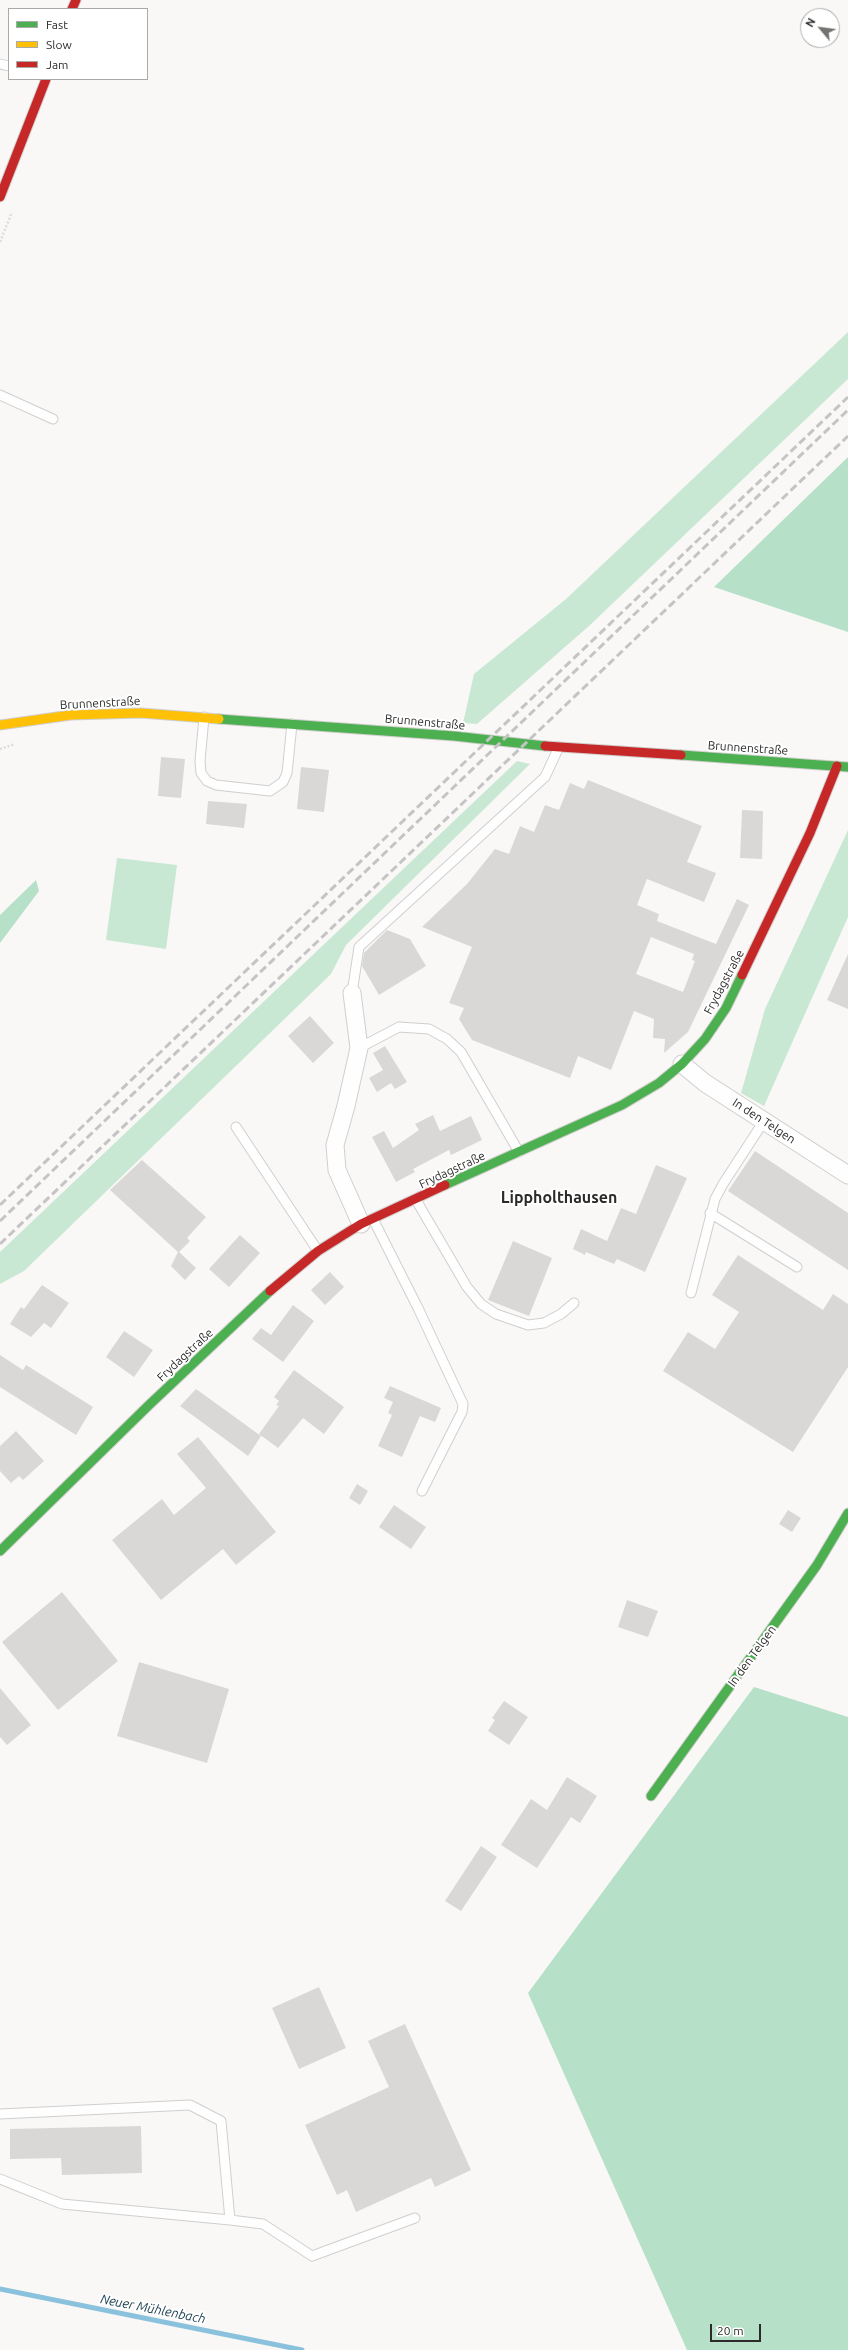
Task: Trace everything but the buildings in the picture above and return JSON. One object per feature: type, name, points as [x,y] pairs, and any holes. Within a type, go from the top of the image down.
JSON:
[{"type":"street","points":[[0,197],[46,80]]},
{"type":"street","name":"Brunnenstraße","points":[[0,725],[107,713],[204,717],[559,747],[848,767]]},
{"type":"street","name":"Frydagstraße","points":[[0,1550],[144,1409],[282,1280],[318,1251],[367,1222],[622,1105],[659,1083],[682,1064],[705,1039],[726,1008],[810,833],[837,766]]},
{"type":"street","points":[[352,993],[359,1048],[346,1106],[335,1145],[337,1170],[367,1222]]},
{"type":"street","name":"In den Telgen","points":[[682,1064],[705,1083],[848,1175]]},
{"type":"street","name":"In den Telgen","points":[[651,1796],[818,1565],[848,1513]]},
{"type":"lane","points":[[0,395],[53,419]]},
{"type":"lane","points":[[204,717],[200,761],[201,773],[207,781],[216,785],[270,791],[284,782],[287,773],[292,724]]},
{"type":"lane","points":[[352,993],[359,947],[545,777],[559,747]]},
{"type":"lane","points":[[359,1048],[399,1027],[429,1029],[447,1039],[461,1052],[519,1152]]},
{"type":"lane","points":[[691,1293],[710,1213],[723,1184],[764,1121]]},
{"type":"lane","points":[[236,1127],[318,1251]]},
{"type":"lane","points":[[416,1200],[467,1287],[481,1304],[496,1314],[528,1325],[544,1323],[561,1314],[574,1303]]},
{"type":"lane","points":[[710,1213],[797,1267]]},
{"type":"lane","points":[[367,1222],[418,1308],[463,1404],[462,1412],[422,1491]]},
{"type":"lane","points":[[0,2114],[190,2105],[221,2121],[230,2220]]},
{"type":"lane","points":[[0,2179],[62,2204],[262,2224],[312,2256],[415,2218]]},
{"type":"green space","points":[[848,332],[848,379],[589,626],[477,724],[463,723],[474,674],[566,599]]},
{"type":"green space","points":[[848,457],[848,632],[714,587]]},
{"type":"green space","points":[[517,761],[530,764],[346,945],[331,974],[24,1271],[0,1284],[0,1252]]},
{"type":"green space","points":[[848,830],[848,917],[764,1106],[741,1093],[765,1009]]},
{"type":"green space","points":[[117,858],[177,865],[166,949],[106,940]]},
{"type":"green space","points":[[36,880],[39,891],[0,943],[0,915]]},
{"type":"green space","points":[[754,1687],[848,1717],[848,2350],[687,2350],[528,1993]]},
{"type":"waterway","name":"Neuer Mühlenbach","points":[[0,2289],[302,2350]]},
{"type":"railway","points":[[0,1205],[848,397]]},
{"type":"railway","points":[[0,1221],[848,410]]},
{"type":"railway","points":[[0,1244],[848,436]]},
{"type":"traffic: fast","points":[[219,719],[454,736],[545,746]]},
{"type":"traffic: fast","points":[[681,755],[848,767]]},
{"type":"traffic: fast","points":[[445,1185],[622,1105],[659,1083],[682,1064],[705,1039],[726,1008],[742,975]]},
{"type":"traffic: fast","points":[[0,1551],[149,1405],[270,1291]]},
{"type":"traffic: fast","points":[[651,1796],[817,1565],[848,1513]]},
{"type":"traffic: slow","points":[[0,725],[71,715],[141,713],[219,719]]},
{"type":"traffic: jam","points":[[72,8],[76,0]]},
{"type":"traffic: jam","points":[[0,197],[46,80]]},
{"type":"traffic: jam","points":[[545,746],[681,755]]},
{"type":"traffic: jam","points":[[742,975],[810,833],[837,766]]},
{"type":"traffic: jam","points":[[270,1291],[318,1251],[361,1224],[445,1185]]},
{"type":"district","name":"Lippholthausen","points":[[559,1198]]}]
